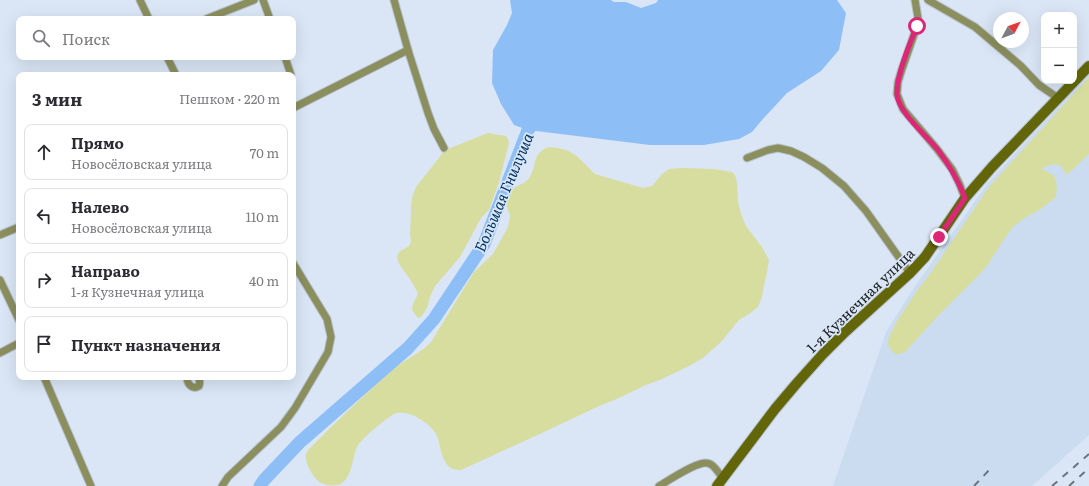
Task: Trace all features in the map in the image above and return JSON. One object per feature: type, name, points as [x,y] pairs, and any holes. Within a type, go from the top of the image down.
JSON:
[{"type":"street","points":[[140,0],[148,16]]},
{"type":"street","points":[[214,16],[254,0]]},
{"type":"street","points":[[263,0],[269,16]]},
{"type":"street","points":[[394,0],[430,119],[444,148]]},
{"type":"street","points":[[915,0],[918,18],[917,26],[898,82],[897,94],[903,109],[937,149],[952,170],[960,183],[965,198]]},
{"type":"street","points":[[928,0],[975,27],[1040,85],[1058,98]]},
{"type":"street","points":[[296,106],[408,50]]},
{"type":"street","points":[[168,60],[174,72]]},
{"type":"street","points":[[286,60],[290,72]]},
{"type":"street","name":"1-я Кузнечная улица","points":[[720,482],[775,409],[822,355],[910,273],[925,257],[965,198],[992,167],[1089,66]]},
{"type":"street","points":[[746,158],[778,148],[791,151],[822,168],[844,186],[866,211],[910,273]]},
{"type":"street","points":[[0,235],[16,228]]},
{"type":"street","points":[[222,486],[228,477],[281,427],[295,408],[328,352],[330,336],[327,319],[296,268]]},
{"type":"street","points":[[0,280],[16,314]]},
{"type":"street","points":[[0,353],[16,344]]},
{"type":"street","points":[[45,380],[91,486]]},
{"type":"street","points":[[187,380],[189,385],[195,388],[199,386],[199,380]]},
{"type":"street","points":[[659,486],[703,462],[712,464],[720,482]]},
{"type":"shaded area","points":[[1089,73],[1089,435],[1032,486],[833,486],[886,332],[911,292],[987,184]]},
{"type":"green space","points":[[1089,77],[1089,154],[1067,175],[1060,165],[1053,164],[1041,169],[1050,173],[1055,178],[1057,186],[1056,197],[1041,209],[1026,217],[1013,227],[987,266],[978,276],[905,352],[895,354],[890,349],[888,343],[889,337],[897,321],[989,187]]},
{"type":"green space","points":[[488,133],[506,136],[509,143],[499,182],[489,210],[481,218],[460,257],[435,286],[427,308],[421,317],[418,318],[412,310],[418,293],[401,267],[397,256],[399,252],[409,246],[411,242],[412,197],[416,187],[443,152]]},
{"type":"green space","points":[[548,147],[569,151],[578,157],[595,174],[643,188],[652,186],[662,174],[669,169],[714,169],[732,172],[735,175],[737,182],[738,202],[746,226],[762,247],[769,260],[762,297],[758,307],[739,320],[721,342],[703,358],[689,366],[461,470],[454,469],[446,463],[443,458],[437,436],[429,426],[413,415],[397,413],[393,414],[383,422],[358,445],[350,471],[345,481],[341,484],[328,485],[318,481],[308,466],[306,454],[309,449],[396,367],[431,342],[474,272],[493,254],[508,227],[510,216],[505,202],[505,197],[514,188],[530,178],[536,159],[540,152]]},
{"type":"water","points":[[510,0],[611,0],[614,2],[626,2],[641,8],[656,3],[658,0],[837,0],[846,13],[839,50],[821,71],[787,93],[752,132],[739,139],[704,145],[650,145],[528,130],[514,125],[501,104],[492,83],[493,50],[512,13]]},
{"type":"waterway","name":"Большая Гнилуша","points":[[260,486],[300,442],[408,348],[434,319],[484,244],[528,130],[539,116]]},
{"type":"railway","points":[[1052,486],[1089,454]]},
{"type":"railway","points":[[974,486],[992,467]]},
{"type":"railway","points":[[1069,486],[1089,468]]},
{"type":"route","points":[[917,26],[898,82],[897,94],[903,109],[937,149],[952,170],[960,183],[965,198],[939,237]]}]
